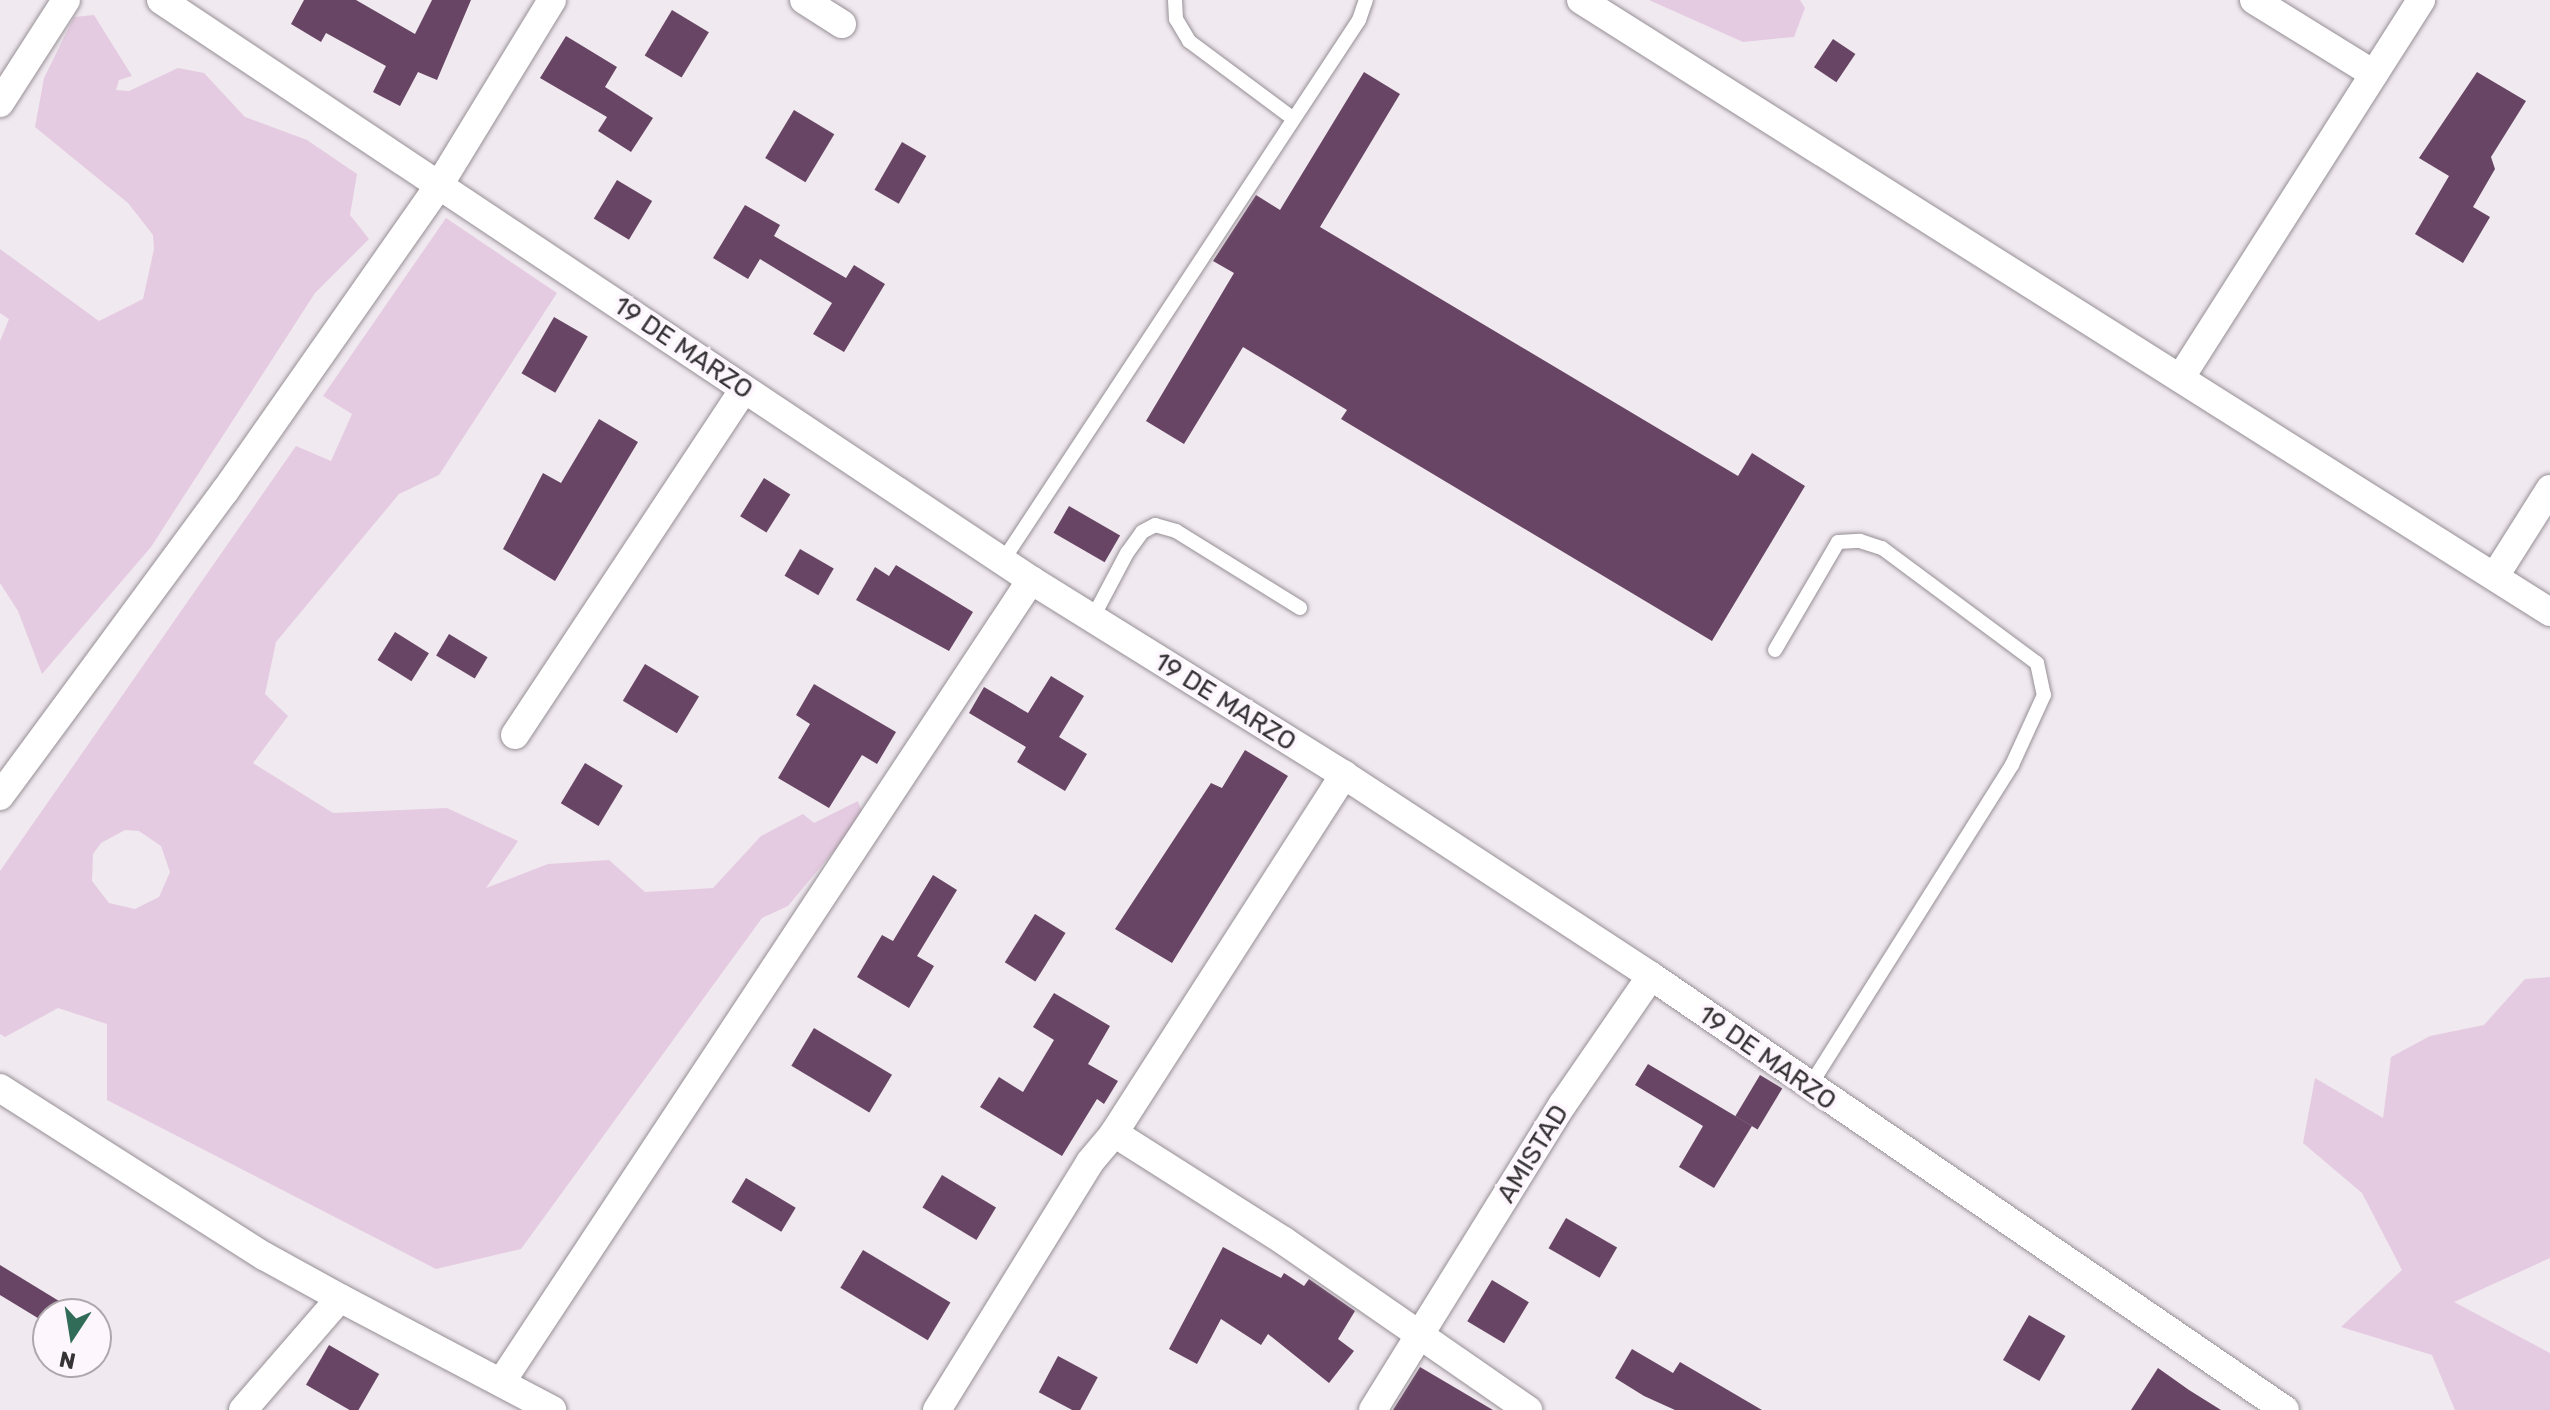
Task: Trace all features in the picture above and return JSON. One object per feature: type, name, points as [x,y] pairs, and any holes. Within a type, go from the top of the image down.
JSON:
[{"type":"street","points":[[0,103],[66,0]]},
{"type":"street","name":"19 DE MARZO","points":[[161,0],[441,182],[743,390],[1004,559],[1031,580],[1344,775],[1651,976],[1809,1088],[2285,1410]]},
{"type":"street","points":[[0,796],[225,491],[441,182],[552,0]]},
{"type":"street","points":[[804,0],[842,24]]},
{"type":"street","points":[[1581,0],[2550,612]]},
{"type":"street","points":[[2254,0],[2374,74]]},
{"type":"street","points":[[2181,377],[2421,0]]},
{"type":"street","points":[[515,735],[743,390]]},
{"type":"street","points":[[2495,576],[2550,489]]},
{"type":"street","points":[[502,1381],[1031,580]]},
{"type":"street","points":[[937,1410],[1090,1162],[1114,1133],[1344,775]]},
{"type":"street","name":"AMISTAD","points":[[1373,1410],[1563,1104],[1651,976]]},
{"type":"street","points":[[0,1088],[340,1298],[552,1410]]},
{"type":"street","points":[[1114,1133],[1528,1410]]},
{"type":"street","points":[[243,1410],[340,1298]]},
{"type":"lane","points":[[1175,0],[1176,19],[1189,41],[1291,117]]},
{"type":"lane","points":[[1004,559],[1291,117],[1359,20],[1366,0]]},
{"type":"lane","points":[[1092,619],[1127,553],[1142,532],[1155,525],[1176,531],[1300,608]]},
{"type":"lane","points":[[1775,650],[1838,542],[1860,541],[1882,548],[2037,663],[2044,695],[2012,765],[1809,1088]]},
{"type":"shaded area","points":[[1649,0],[1800,0],[1805,8],[1794,37],[1743,42]]},
{"type":"shaded area","points":[[94,15],[132,76],[119,80],[116,90],[129,91],[178,68],[204,73],[245,117],[307,140],[357,174],[350,215],[369,239],[315,293],[151,547],[42,674],[18,611],[0,583],[0,341],[9,319],[0,313],[0,249],[99,321],[143,299],[154,249],[153,235],[128,203],[35,127],[44,78],[74,17]]},
{"type":"shaded area","points":[[446,218],[557,293],[439,475],[399,494],[276,642],[265,694],[288,716],[253,763],[333,813],[447,808],[518,841],[486,888],[548,864],[609,860],[645,892],[713,888],[761,836],[803,814],[814,823],[858,801],[863,816],[788,906],[762,918],[521,1249],[436,1269],[107,1100],[107,1024],[58,1008],[5,1037],[0,1034],[0,871],[296,446],[331,461],[352,414],[323,396]],"holes":[[[125,830],[139,831],[161,846],[170,872],[159,897],[135,909],[109,903],[92,881],[93,854],[101,843]]]},
{"type":"shaded area","points":[[2550,977],[2550,1258],[2454,1302],[2550,1353],[2550,1410],[2455,1410],[2432,1355],[2341,1327],[2402,1270],[2362,1193],[2303,1143],[2315,1078],[2383,1118],[2391,1057],[2430,1036],[2484,1025],[2525,979]]},
{"type":"building","points":[[304,0],[356,0],[415,34],[432,0],[471,0],[437,80],[418,72],[400,106],[373,92],[386,66],[326,33],[321,42],[291,24]]},
{"type":"building","points":[[672,10],[709,32],[682,78],[645,55]]},
{"type":"building","points":[[566,36],[617,67],[605,87],[653,118],[631,152],[598,131],[607,117],[540,78]]},
{"type":"building","points":[[1833,39],[1855,54],[1836,82],[1814,67]]},
{"type":"building","points":[[1364,72],[1400,94],[1320,227],[1738,476],[1752,453],[1805,486],[1712,641],[1341,419],[1347,410],[1243,347],[1184,444],[1146,421],[1234,273],[1213,261],[1256,195],[1280,210]]},
{"type":"building","points":[[2477,72],[2526,101],[2491,157],[2495,169],[2473,207],[2490,217],[2463,263],[2415,234],[2449,176],[2419,158]]},
{"type":"building","points":[[794,110],[834,134],[805,182],[765,158]]},
{"type":"building","points":[[902,142],[926,156],[899,204],[874,190]]},
{"type":"building","points":[[617,180],[652,201],[629,240],[594,219]]},
{"type":"building","points":[[745,205],[780,225],[774,236],[846,278],[854,265],[885,284],[844,352],[813,334],[832,303],[760,259],[748,279],[713,258]]},
{"type":"building","points":[[554,317],[588,337],[555,393],[522,373]]},
{"type":"building","points":[[599,419],[638,442],[555,581],[503,549],[543,473],[561,483]]},
{"type":"building","points":[[764,478],[790,494],[766,533],[740,516]]},
{"type":"building","points":[[1069,506],[1120,536],[1105,562],[1054,533]]},
{"type":"building","points":[[800,549],[834,568],[818,595],[784,576]]},
{"type":"building","points":[[896,565],[973,612],[949,651],[856,600],[875,567],[889,576]]},
{"type":"building","points":[[395,632],[429,653],[411,681],[378,660]]},
{"type":"building","points":[[449,634],[488,657],[475,679],[436,655]]},
{"type":"building","points":[[645,664],[699,696],[677,733],[623,701]]},
{"type":"building","points":[[1051,676],[1084,696],[1059,737],[1087,754],[1065,791],[1017,762],[1026,747],[969,713],[984,687],[1028,713]]},
{"type":"building","points":[[814,684],[896,732],[877,764],[862,755],[829,808],[778,778],[810,724],[796,715]]},
{"type":"building","points":[[1245,750],[1288,776],[1172,963],[1115,929],[1211,783],[1222,788]]},
{"type":"building","points":[[585,763],[623,786],[599,826],[561,803]]},
{"type":"building","points":[[933,875],[957,890],[917,956],[934,966],[909,1008],[857,977],[882,935],[893,941]]},
{"type":"building","points":[[1035,914],[1066,933],[1035,981],[1005,962]]},
{"type":"building","points":[[1054,993],[1110,1026],[1088,1064],[1118,1081],[1104,1104],[1097,1099],[1062,1156],[980,1107],[999,1077],[1023,1092],[1054,1040],[1033,1027]]},
{"type":"building","points":[[814,1028],[892,1075],[869,1113],[791,1066]]},
{"type":"building","points":[[1648,1064],[1752,1126],[1714,1188],[1679,1167],[1703,1126],[1635,1085]]},
{"type":"building","points":[[1760,1075],[1782,1088],[1758,1130],[1735,1116]]},
{"type":"building","points":[[942,1175],[996,1207],[976,1240],[922,1208]]},
{"type":"building","points":[[746,1178],[796,1208],[781,1232],[732,1202]]},
{"type":"building","points":[[1566,1218],[1617,1248],[1600,1278],[1548,1248]]},
{"type":"building","points":[[1223,1247],[1281,1278],[1284,1273],[1304,1286],[1309,1279],[1355,1311],[1338,1339],[1354,1351],[1329,1383],[1268,1334],[1261,1345],[1221,1319],[1197,1364],[1169,1349]]},
{"type":"building","points":[[863,1250],[950,1303],[928,1340],[840,1288]]},
{"type":"building","points":[[0,1265],[54,1298],[32,1298],[32,1314],[0,1295]]},
{"type":"building","points":[[1492,1280],[1529,1302],[1504,1343],[1467,1321]]},
{"type":"building","points":[[2029,1315],[2065,1336],[2039,1381],[2003,1360]]},
{"type":"building","points":[[329,1345],[379,1374],[358,1410],[350,1410],[306,1385]]},
{"type":"building","points":[[1632,1349],[1673,1373],[1680,1362],[1762,1410],[1675,1410],[1644,1396],[1615,1378]]},
{"type":"building","points":[[1058,1356],[1098,1377],[1080,1410],[1072,1410],[1039,1392]]},
{"type":"building","points":[[1420,1367],[1493,1410],[1393,1410]]},
{"type":"building","points":[[2158,1368],[2189,1390],[2221,1410],[2131,1410]]}]
